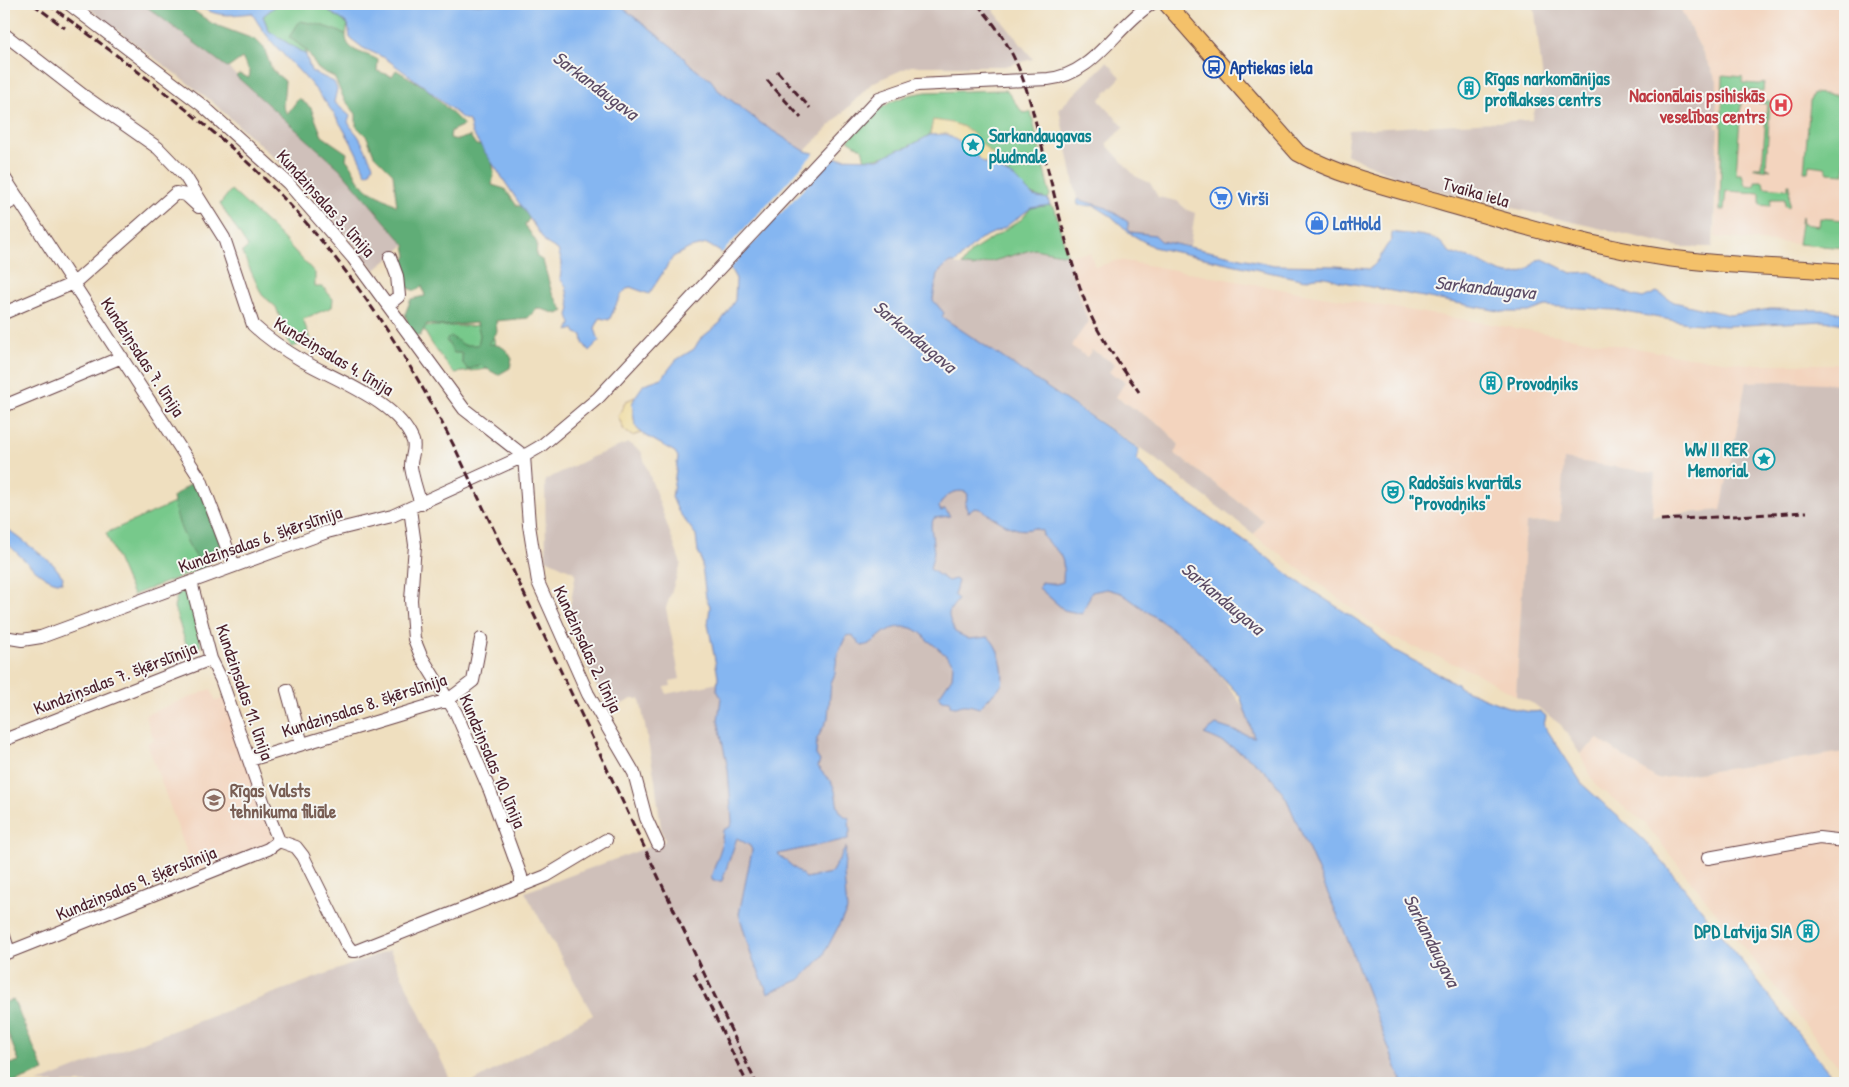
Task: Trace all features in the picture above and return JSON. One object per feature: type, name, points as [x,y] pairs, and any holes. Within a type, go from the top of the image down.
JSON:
[{"type":"main road","name":"Tvaika iela","points":[[1167,4],[1298,153],[1324,165],[1404,192],[1509,222],[1634,252],[1683,260],[1845,272]]},
{"type":"street","name":"Kundziņsalas 3. līnija","points":[[70,4],[203,106],[264,160],[332,231],[388,305],[438,377],[464,409],[524,456]]},
{"type":"street","name":"Kundziņsalas 6. šķērslīnija","points":[[4,637],[22,640],[41,638],[327,532],[392,516],[524,456],[541,446],[598,398],[843,134],[879,98],[901,89],[930,84],[1048,80],[1068,76],[1085,65],[1152,4]]},
{"type":"street","name":"Kundziņsalas 4. līnija","points":[[4,34],[84,96],[158,148],[185,176],[224,238],[253,325],[263,335],[301,360],[382,404],[395,414],[408,431],[415,450],[411,465],[415,507]]},
{"type":"street","name":"Kundziņsalas 7. līnija","points":[[4,177],[201,480],[234,566]]},
{"type":"street","points":[[4,313],[74,283],[176,194],[186,195],[211,217]]},
{"type":"street","points":[[4,206],[18,198]]},
{"type":"street","points":[[388,305],[399,296],[397,276],[390,257]]},
{"type":"street","points":[[4,406],[122,357]]},
{"type":"street","name":"Kundziņsalas 2. līnija","points":[[524,456],[529,525],[538,582],[588,694],[634,773],[646,818],[658,844]]},
{"type":"street","name":"Kundziņsalas 10. līnija","points":[[415,507],[415,545],[411,600],[414,638],[421,656],[448,700],[490,791],[521,876],[522,884]]},
{"type":"street","name":"Kundziņsalas 11. līnija","points":[[191,582],[211,659],[279,841]]},
{"type":"street","name":"Kundziņsalas 8. šķērslīnija","points":[[250,760],[448,700],[473,681],[481,639]]},
{"type":"street","name":"Kundziņsalas 7. šķērslīnija","points":[[4,740],[211,659]]},
{"type":"street","points":[[288,690],[302,744]]},
{"type":"street","points":[[1708,858],[1818,838],[1845,841]]},
{"type":"street","points":[[279,841],[296,847],[303,856],[352,951],[546,876],[606,840]]},
{"type":"street","name":"Kundziņsalas 9. šķērslīnija","points":[[6,953],[268,849],[279,841]]},
{"type":"street","points":[[4,936],[6,953]]},
{"type":"shaded area","points":[[83,4],[143,4],[228,68],[303,133],[340,169],[405,245],[375,270],[320,204],[288,170],[210,100]]},
{"type":"shaded area","points":[[618,4],[999,4],[993,10],[1033,59],[1005,66],[911,66],[872,83],[805,151],[762,124],[718,90],[711,80],[695,69],[675,49]]},
{"type":"shaded area","points":[[1534,4],[1678,4],[1717,81],[1716,128],[1718,128],[1713,247],[1680,247],[1414,185],[1346,154],[1349,130],[1532,120],[1543,81]]},
{"type":"shaded area","name":"Nacionālais psihiskās veselības centrs","points":[[1678,4],[1845,4],[1845,248],[1715,237],[1718,129],[1716,129],[1717,81]]},
{"type":"shaded area","points":[[1107,62],[1121,77],[1099,100],[1124,127],[1106,144],[1135,176],[1150,183],[1158,197],[1177,201],[1187,210],[1195,213],[1190,246],[1160,241],[1155,235],[1131,232],[1128,229],[1129,225],[1107,208],[1077,199],[1059,109]]},
{"type":"shaded area","points":[[1034,248],[1067,255],[1088,322],[1071,346],[1087,357],[1092,350],[1115,364],[1109,372],[1125,382],[1116,397],[1163,427],[1179,445],[1174,453],[1263,520],[1254,534],[1146,452],[942,317],[944,313],[933,300],[937,274],[948,263],[973,267]]},
{"type":"shaded area","name":"Radošais kvartāls \"Provodņiks\"","points":[[1090,253],[1095,267],[1119,260],[1292,291],[1689,357],[1748,364],[1845,364],[1845,384],[1746,383],[1722,510],[1526,523],[1516,696],[1478,674],[1389,636],[1258,538],[1254,534],[1263,520],[1174,453],[1179,445],[1163,427],[1115,396],[1109,372],[1114,363],[1092,350],[1087,357],[1070,346],[1088,322],[1067,255]]},
{"type":"shaded area","points":[[1780,381],[1845,384],[1845,752],[1657,779],[1598,739],[1580,754],[1561,725],[1534,704],[1516,696],[1526,523],[1560,521],[1564,459],[1655,473],[1652,516],[1721,510],[1746,382]]},
{"type":"shaded area","points":[[628,443],[641,451],[681,564],[666,608],[680,679],[670,681],[671,686],[665,687],[666,694],[718,683],[717,690],[722,703],[718,720],[728,770],[732,822],[731,826],[723,830],[721,848],[717,856],[806,745],[841,628],[919,540],[946,483],[978,485],[1162,602],[1237,698],[1249,718],[1254,737],[1205,734],[1238,750],[1276,780],[1287,800],[1343,928],[1402,1083],[471,1083],[593,1015],[525,892],[665,841],[661,829],[655,780],[640,699],[632,699],[608,711],[567,623],[576,573],[546,559],[545,480],[592,457]]},
{"type":"shaded area","name":"Rīgas Valsts tehnikuma filiāle","points":[[211,689],[216,701],[225,698],[273,838],[269,845],[194,872],[147,743],[154,740],[145,715]]},
{"type":"shaded area","points":[[1598,739],[1658,779],[1845,752],[1845,1075],[1644,822],[1596,786],[1580,754]]},
{"type":"shaded area","points":[[390,950],[452,1083],[37,1083],[129,1047]]},
{"type":"green space","points":[[143,4],[184,4],[213,24],[256,40],[264,48],[272,70],[285,81],[283,106],[287,114],[299,98],[311,108],[322,136],[347,153],[346,159],[360,182],[397,206],[393,174],[374,155],[367,137],[356,126],[356,114],[344,99],[334,77],[318,69],[306,50],[289,37],[300,21],[320,25],[346,34],[349,45],[357,51],[378,60],[377,71],[392,76],[396,70],[425,87],[464,125],[451,131],[450,138],[457,140],[470,136],[476,145],[489,146],[494,172],[492,185],[505,189],[517,206],[525,206],[532,214],[525,225],[537,243],[536,256],[543,261],[552,293],[564,311],[558,314],[537,308],[528,318],[496,321],[497,332],[489,344],[503,348],[512,359],[510,368],[498,375],[480,365],[468,370],[462,362],[462,353],[454,353],[446,340],[450,336],[464,345],[478,345],[480,335],[477,323],[442,326],[427,324],[420,336],[411,335],[405,314],[411,299],[425,296],[422,286],[415,291],[406,287],[399,269],[407,256],[405,245],[340,169],[236,76],[239,74],[249,78],[250,72],[242,58],[228,68]]},
{"type":"green space","points":[[278,4],[325,4],[330,12],[348,24],[346,34],[290,37],[306,50],[306,55],[269,31],[263,16]]},
{"type":"green space","points":[[1723,75],[1743,77],[1743,83],[1759,84],[1764,82],[1763,91],[1742,90],[1736,174],[1742,174],[1745,185],[1755,186],[1755,181],[1763,181],[1764,187],[1788,189],[1788,184],[1790,184],[1789,207],[1785,206],[1785,199],[1771,199],[1770,206],[1760,205],[1760,193],[1726,191],[1724,210],[1720,210]]},
{"type":"green space","points":[[1006,90],[1023,113],[1031,112],[1050,195],[1048,199],[1027,191],[1002,169],[1005,164],[1004,160],[988,153],[979,142],[931,128],[930,135],[906,147],[882,157],[865,159],[862,149],[848,140],[877,111],[891,102],[909,95],[926,92]]},
{"type":"green space","points":[[1813,93],[1845,96],[1843,147],[1845,148],[1845,174],[1828,173],[1825,167],[1809,165],[1808,172],[1804,172],[1810,101]]},
{"type":"green space","points":[[1758,100],[1777,102],[1777,104],[1770,104],[1766,167],[1771,170],[1754,168],[1762,167],[1767,104],[1758,103]]},
{"type":"green space","points":[[231,190],[276,231],[315,273],[315,287],[323,287],[333,299],[332,307],[303,319],[311,342],[291,347],[276,307],[262,295],[242,252],[248,247],[220,204]]},
{"type":"green space","points":[[1050,205],[1055,209],[1067,255],[1034,249],[973,267],[962,265],[971,252],[1022,219],[1031,208]]},
{"type":"green space","points":[[1802,216],[1803,224],[1819,226],[1820,218],[1845,220],[1845,248],[1798,244]]},
{"type":"green space","points":[[493,323],[496,368],[454,373],[431,343],[423,326],[471,326]]},
{"type":"green space","points":[[192,483],[199,488],[223,552],[220,558],[201,563],[183,532],[173,497]]},
{"type":"green space","points":[[204,490],[222,541],[206,567],[133,595],[106,533]]},
{"type":"green space","points":[[178,592],[185,592],[192,602],[201,645],[198,650],[191,650],[187,647],[174,607]]},
{"type":"green space","points":[[13,999],[44,1071],[13,1083],[4,1083],[4,1066],[19,1061],[4,1024],[4,1003]]},
{"type":"sand","name":"Sarkandaugavas pludmale","points":[[933,120],[953,123],[967,129],[989,151],[1004,160],[1005,164],[1002,169],[983,162],[946,134],[930,135]]},
{"type":"sand","points":[[635,397],[633,406],[634,416],[636,425],[641,433],[632,436],[624,430],[618,416],[626,401]]},
{"type":"water","points":[[194,4],[215,4],[223,7],[242,4],[278,4],[263,16],[269,31],[306,55],[311,71],[334,82],[337,89],[334,102],[350,116],[348,122],[359,137],[373,165],[370,172],[366,174],[349,138],[327,104],[271,41],[252,13],[222,14]]},
{"type":"water","name":"Sarkandaugava","points":[[325,4],[618,4],[675,49],[695,69],[711,80],[718,90],[762,124],[805,151],[834,158],[879,159],[899,149],[906,148],[930,135],[946,134],[968,147],[983,162],[1014,177],[1033,196],[1048,199],[1050,205],[1031,208],[1004,228],[980,239],[955,263],[948,263],[937,274],[933,300],[944,313],[942,317],[1139,449],[1137,460],[1160,483],[1263,554],[1294,579],[1368,627],[1394,650],[1457,684],[1458,687],[1511,708],[1532,712],[1540,711],[1546,716],[1544,725],[1583,785],[1644,840],[1682,885],[1837,1083],[1402,1083],[1343,928],[1287,800],[1271,778],[1252,760],[1229,745],[1204,734],[1216,725],[1254,737],[1240,696],[1189,641],[1121,593],[1107,589],[1092,592],[1082,614],[1064,610],[1039,588],[1041,582],[1056,584],[1063,582],[1061,557],[1047,542],[1042,531],[1034,528],[1027,530],[1013,528],[980,509],[975,508],[968,512],[965,505],[968,495],[962,491],[950,494],[939,507],[941,511],[945,509],[950,516],[934,518],[931,525],[934,552],[930,569],[948,581],[955,579],[958,581],[954,595],[958,600],[949,612],[955,632],[969,639],[988,637],[992,641],[1000,659],[1003,673],[1002,685],[979,708],[968,705],[952,706],[950,701],[941,700],[939,696],[952,677],[953,663],[918,631],[904,627],[894,628],[862,646],[852,635],[846,636],[837,656],[835,674],[831,683],[828,718],[817,739],[816,755],[820,761],[819,768],[834,787],[840,812],[849,818],[850,831],[848,839],[778,854],[806,878],[831,873],[846,847],[844,873],[847,910],[823,956],[801,979],[768,993],[751,955],[739,914],[752,850],[750,846],[737,838],[722,881],[713,881],[711,877],[721,848],[723,830],[731,826],[732,822],[728,770],[718,720],[721,698],[717,690],[718,676],[708,624],[710,606],[706,598],[701,557],[698,552],[696,535],[678,511],[672,497],[678,457],[675,452],[641,433],[635,426],[632,404],[644,384],[662,378],[676,360],[694,349],[700,339],[720,323],[735,300],[736,279],[722,253],[707,244],[690,248],[673,257],[649,294],[630,287],[626,289],[609,320],[600,318],[595,328],[599,341],[589,351],[583,343],[582,335],[576,333],[574,329],[568,331],[571,324],[568,315],[570,309],[566,286],[560,279],[562,263],[558,250],[546,243],[472,133],[469,121],[462,118],[425,87],[385,58],[363,48],[350,38],[348,24],[330,12]]},
{"type":"water","name":"Sarkandaugava","points":[[1077,199],[1107,208],[1128,222],[1128,229],[1131,232],[1155,235],[1161,241],[1274,265],[1336,266],[1369,269],[1377,262],[1392,240],[1391,232],[1434,239],[1451,253],[1477,260],[1503,273],[1517,274],[1523,272],[1537,260],[1543,259],[1571,273],[1591,272],[1612,286],[1643,298],[1657,292],[1674,302],[1730,315],[1770,309],[1828,310],[1845,314],[1845,324],[1824,321],[1726,326],[1688,323],[1614,310],[1545,306],[1529,312],[1504,312],[1338,281],[1326,277],[1314,277],[1305,280],[1153,247],[1131,234],[1111,216],[1095,206],[1078,205]]},
{"type":"water","points":[[4,526],[53,564],[63,577],[62,582],[55,582],[47,578],[23,559],[4,540]]},
{"type":"pier","points":[[816,151],[834,156],[729,269],[720,255]]},
{"type":"railway","points":[[33,4],[65,28]]},
{"type":"railway","points":[[48,4],[183,107],[262,177],[326,247],[356,285],[383,324],[409,364],[455,448],[756,1083]]},
{"type":"railway","points":[[977,4],[1003,37],[1020,71],[1073,266],[1091,316],[1110,349],[1139,392]]},
{"type":"railway","points":[[777,71],[810,108]]},
{"type":"railway","points":[[767,80],[801,118]]},
{"type":"railway","points":[[1661,520],[1807,512]]},
{"type":"railway","points":[[694,973],[747,1083]]},
{"type":"place","name":"Aptiekas iela","points":[[1214,67]]},
{"type":"place","name":"Rīgas narkomānijas profilakses centrs","points":[[1469,88]]},
{"type":"place","name":"Nacionālais psihiskās veselības centrs","points":[[1781,105]]},
{"type":"place","name":"Sarkandaugavas pludmale","points":[[973,145]]},
{"type":"place","name":"Virši","points":[[1221,198]]},
{"type":"place","name":"LatHold","points":[[1317,223]]},
{"type":"place","name":"Provodņiks","points":[[1491,383]]},
{"type":"place","name":"WW II RER Memorial","points":[[1764,459]]},
{"type":"place","name":"Radošais kvartāls \"Provodņiks\"","points":[[1393,492]]},
{"type":"place","name":"Rīgas Valsts tehnikuma filiāle","points":[[214,800]]},
{"type":"place","name":"DPD Latvija SIA","points":[[1808,931]]}]
